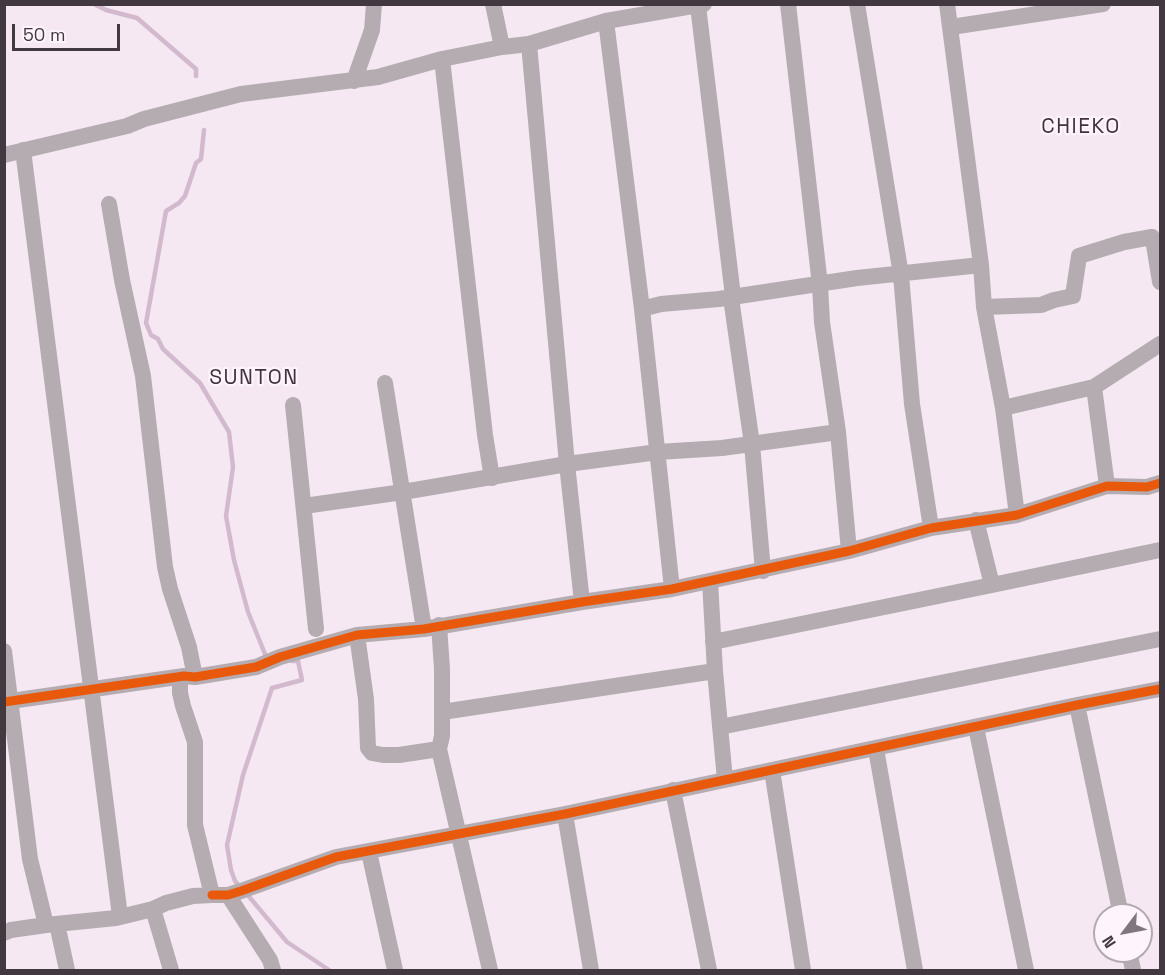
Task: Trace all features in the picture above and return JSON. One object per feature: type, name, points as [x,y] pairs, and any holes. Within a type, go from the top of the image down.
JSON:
[{"type":"street","points":[[354,81],[372,30],[374,4]]},
{"type":"street","points":[[494,4],[502,47]]},
{"type":"street","points":[[788,4],[820,285],[822,322],[838,432],[849,551]]},
{"type":"street","points":[[857,4],[901,275],[912,404],[931,528]]},
{"type":"street","points":[[947,4],[981,265],[984,307],[1003,408],[1017,515]]},
{"type":"street","points":[[951,27],[1103,4]]},
{"type":"street","points":[[4,155],[127,126],[144,119],[241,94],[378,77],[442,59],[529,44],[606,21],[701,5],[734,296],[732,305],[752,444],[763,571]]},
{"type":"street","points":[[606,21],[642,309],[672,589]]},
{"type":"street","points":[[529,44],[567,464],[582,602]]},
{"type":"street","points":[[442,59],[485,435],[492,478]]},
{"type":"street","points":[[23,150],[120,916]]},
{"type":"street","points":[[109,204],[122,280],[143,376],[165,567],[189,647],[188,677],[180,693],[195,742],[195,825],[270,960],[273,970]]},
{"type":"street","points":[[984,307],[1041,305],[1073,296],[1079,256],[1124,242],[1152,237]]},
{"type":"street","points":[[1152,237],[1161,255]]},
{"type":"street","points":[[1152,237],[1161,282]]},
{"type":"street","points":[[642,309],[661,304],[820,285],[857,278],[981,265]]},
{"type":"street","points":[[1003,408],[1094,387],[1161,344]]},
{"type":"street","points":[[385,383],[403,492],[442,669],[442,736],[439,749],[490,970]]},
{"type":"street","points":[[1094,387],[1107,486]]},
{"type":"street","points":[[293,405],[316,628]]},
{"type":"street","points":[[304,506],[492,478],[567,464],[658,452],[722,448],[838,432]]},
{"type":"street","points":[[8,701],[256,667],[280,657],[357,634],[431,627],[672,589],[849,551],[931,528],[1017,515],[1107,486],[1147,487],[1161,483]]},
{"type":"street","points":[[976,520],[992,585]]},
{"type":"street","points":[[713,642],[1161,550]]},
{"type":"street","points":[[710,581],[725,780]]},
{"type":"street","points":[[357,634],[366,699],[368,748],[372,753],[383,755],[439,749]]},
{"type":"street","points":[[720,728],[1161,639]]},
{"type":"street","points":[[4,651],[8,701],[30,859],[67,970]]},
{"type":"street","points":[[442,712],[715,671]]},
{"type":"street","points":[[4,933],[11,930],[120,916],[153,909],[194,896],[232,892],[336,857],[565,814],[1161,689]]},
{"type":"street","points":[[1077,705],[1118,903]]},
{"type":"street","points":[[976,727],[1026,970]]},
{"type":"street","points":[[876,749],[915,970]]},
{"type":"street","points":[[772,770],[803,970]]},
{"type":"street","points":[[673,790],[709,970]]},
{"type":"street","points":[[565,814],[591,970]]},
{"type":"street","points":[[369,852],[395,970]]},
{"type":"street","points":[[153,909],[171,970]]},
{"type":"waterway","points":[[94,4],[106,10],[137,18],[196,69],[196,76]]},
{"type":"waterway","points":[[204,130],[201,159],[196,163],[185,196],[166,211],[146,323],[151,335],[158,339],[163,349],[200,383],[229,432],[233,467],[226,516],[234,560],[248,612],[267,659]]},
{"type":"waterway","points":[[240,887],[231,870],[227,845],[243,775],[272,688],[302,680],[298,661],[292,661]]},
{"type":"waterway","points":[[246,893],[287,942],[329,970]]},
{"type":"cycle path","points":[[4,702],[256,667],[280,657],[357,635],[424,629],[672,589],[849,551],[931,528],[1017,515],[1107,486],[1147,487],[1160,483]]},
{"type":"cycle path","points":[[212,895],[228,895],[336,857],[565,814],[1160,689]]},
{"type":"district","name":"CHIEKO","points":[[1081,127]]},
{"type":"district","name":"SUNTON","points":[[254,378]]}]
